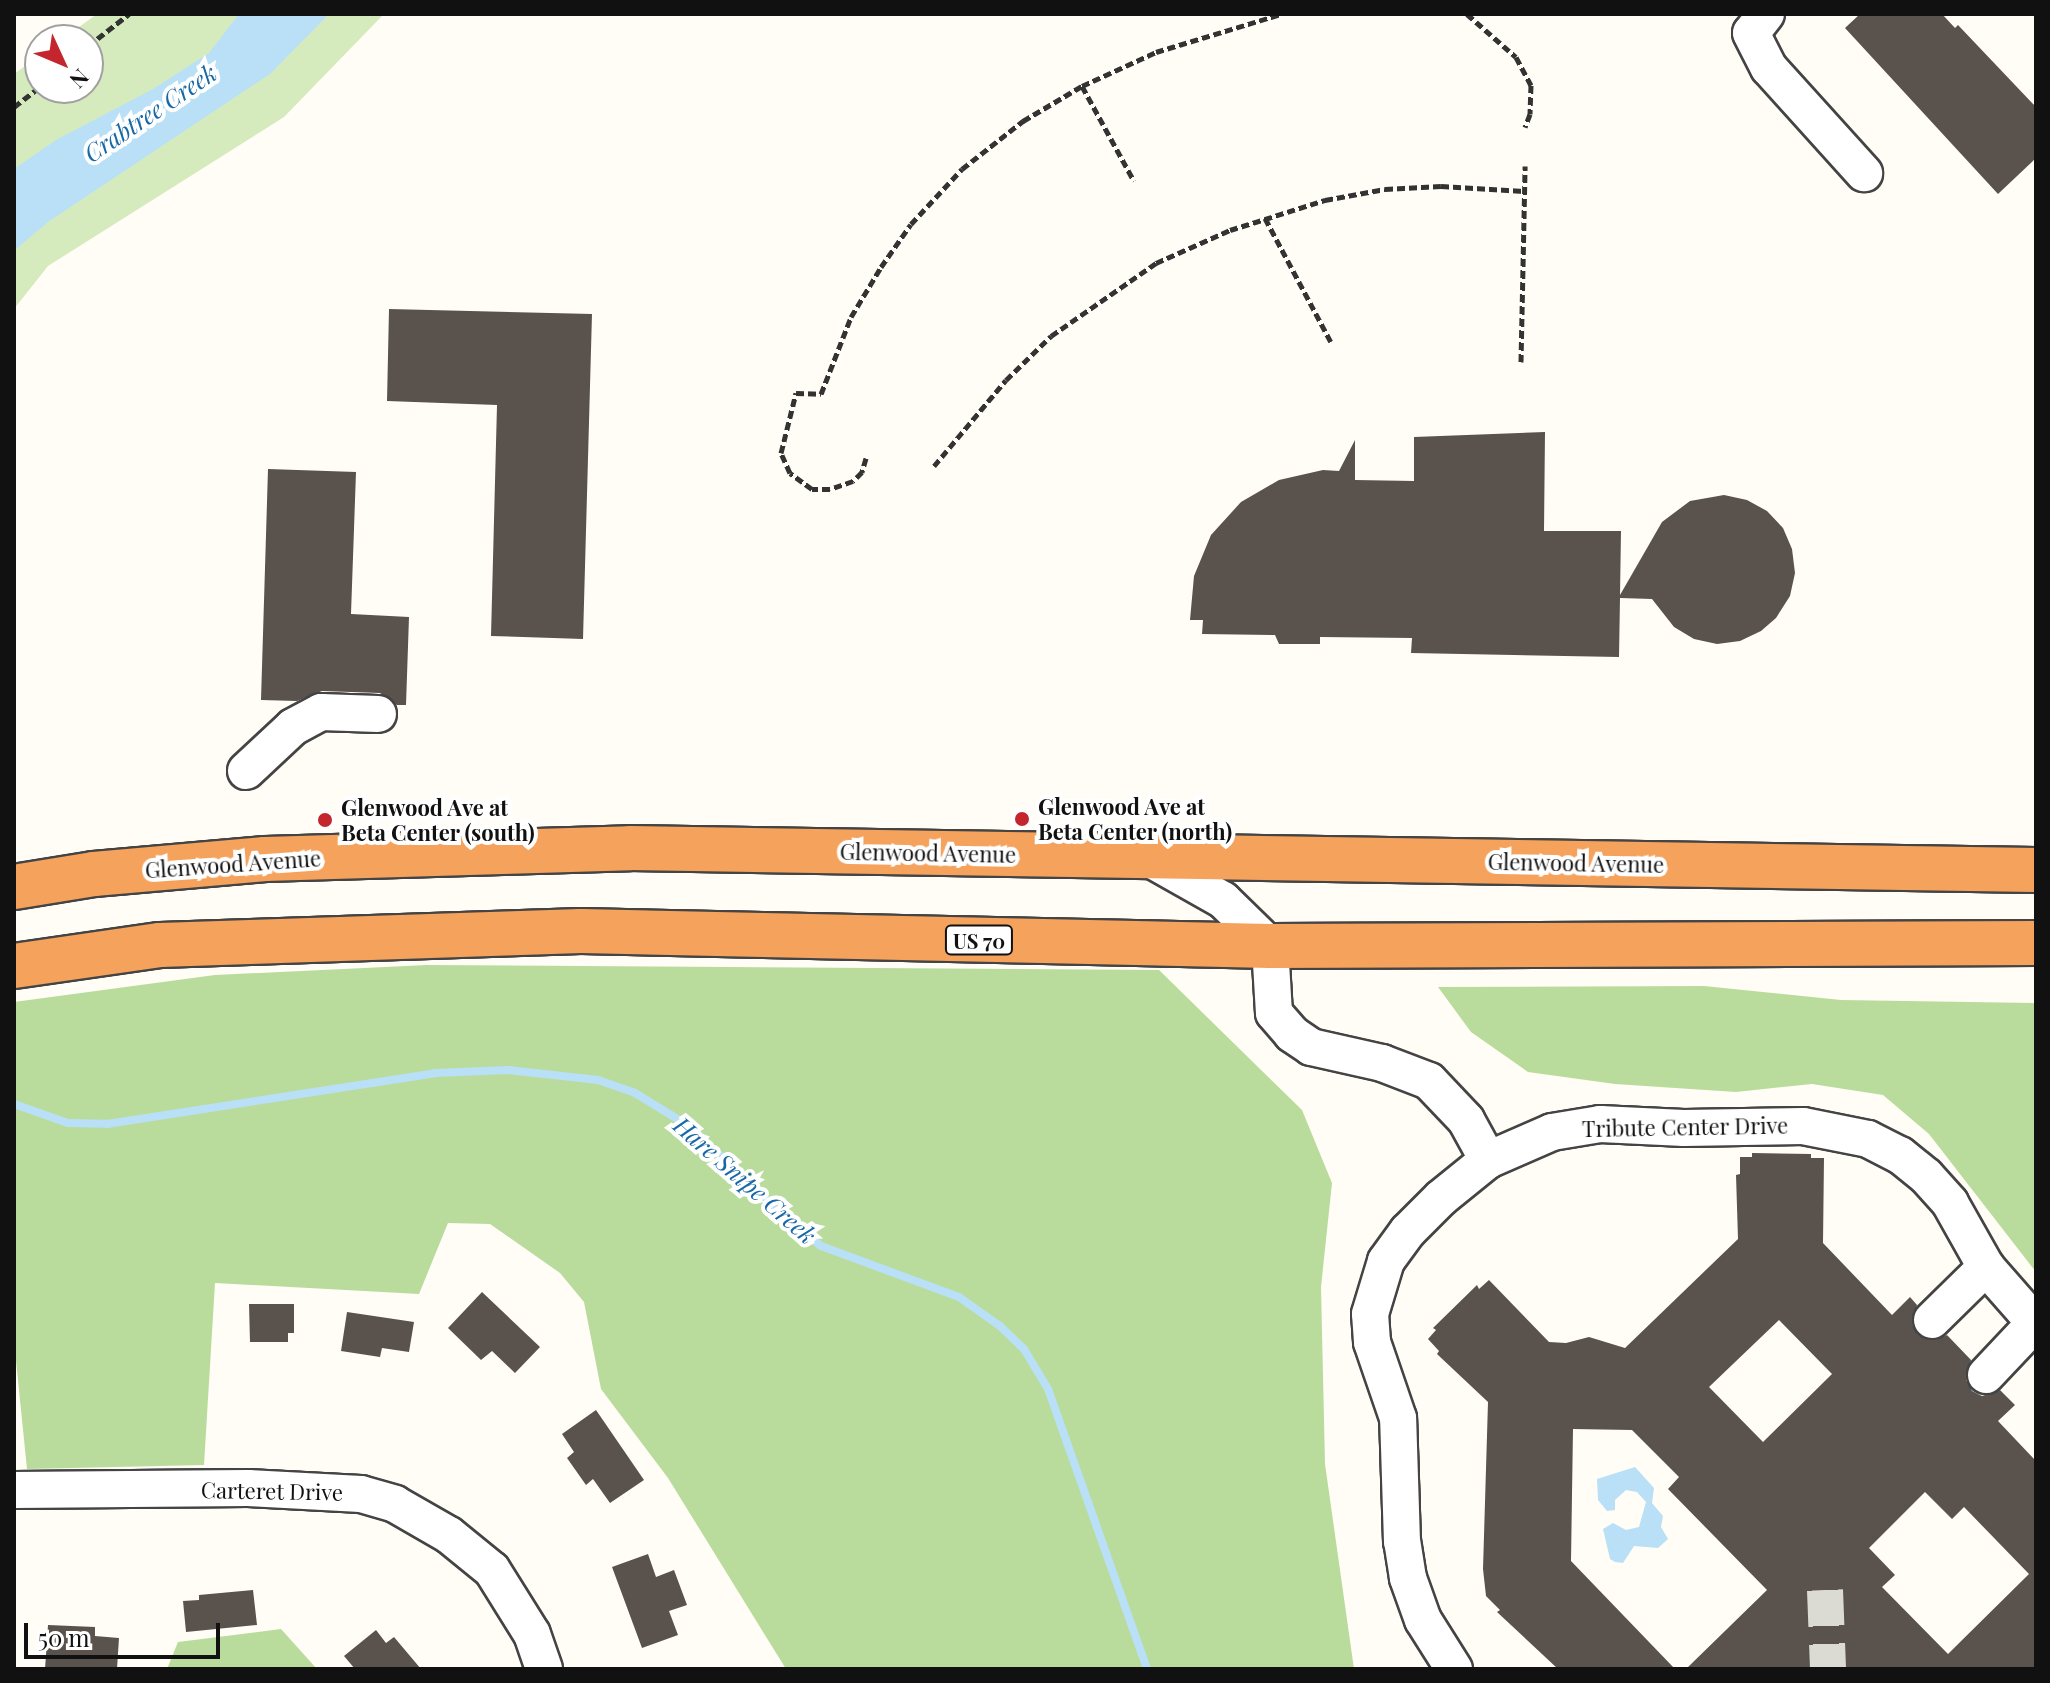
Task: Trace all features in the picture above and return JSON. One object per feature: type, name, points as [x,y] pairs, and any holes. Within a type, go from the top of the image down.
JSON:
[{"type":"highway","name":"Glenwood Avenue","points":[[14,887],[94,874],[265,859],[599,849],[2036,870]]},
{"type":"highway","name":"US 70","points":[[14,966],[160,945],[581,931],[1270,946],[2036,943]]},
{"type":"street","points":[[1766,14],[1751,33],[1769,68],[1864,173]]},
{"type":"street","points":[[246,771],[293,727],[321,712],[378,714]]},
{"type":"street","points":[[1147,857],[1223,900],[1270,946],[1274,1013],[1292,1034],[1311,1047],[1382,1063],[1429,1081],[1466,1120],[1488,1160]]},
{"type":"street","name":"Tribute Center Drive","points":[[1454,1669],[1423,1620],[1408,1578],[1402,1542],[1398,1418],[1372,1342],[1370,1314],[1386,1261],[1408,1231],[1441,1198],[1488,1160],[1552,1132],[1600,1124],[1684,1128],[1803,1126],[1868,1139],[1900,1155],[1926,1176],[1950,1203],[1986,1267],[2036,1324]]},
{"type":"street","points":[[1932,1320],[1986,1267]]},
{"type":"street","points":[[1986,1375],[2036,1324]]},
{"type":"street","name":"Carteret Drive","points":[[14,1490],[248,1488],[361,1494],[395,1504],[449,1535],[492,1570],[532,1634],[544,1669]]},
{"type":"path","points":[[104,34],[129,14]]},
{"type":"path","points":[[866,458],[862,472],[853,481],[830,489],[812,489],[790,473],[781,453],[796,393],[821,394],[851,317],[881,267],[911,224],[962,169],[1023,121],[1082,86],[1156,52],[1281,14]]},
{"type":"path","points":[[1467,14],[1516,57],[1531,85],[1530,114],[1525,127]]},
{"type":"path","points":[[1082,86],[1134,181]]},
{"type":"path","points":[[1521,362],[1525,166]]},
{"type":"path","points":[[934,466],[1006,380],[1051,336],[1101,298],[1156,263],[1265,218],[1325,200],[1385,189],[1441,186],[1524,191]]},
{"type":"path","points":[[1265,218],[1331,342]]},
{"type":"green space","points":[[97,14],[384,14],[284,117],[48,266],[14,309],[14,74],[24,67],[24,104],[104,104],[104,24],[83,24]]},
{"type":"green space","points":[[427,965],[1159,970],[1302,1110],[1332,1183],[1321,1287],[1325,1464],[1354,1669],[786,1669],[668,1478],[601,1389],[584,1302],[560,1273],[490,1224],[448,1223],[419,1294],[215,1283],[204,1465],[27,1469],[14,1341],[14,1002],[215,975]]},
{"type":"green space","points":[[1704,986],[1841,1000],[2036,1003],[2036,1272],[1929,1134],[1883,1095],[1812,1084],[1736,1092],[1615,1084],[1528,1072],[1471,1032],[1438,987]]},
{"type":"green space","points":[[281,1629],[317,1669],[167,1669],[178,1642]]},
{"type":"water","name":"Crabtree Creek","points":[[239,14],[329,14],[270,74],[48,222],[14,251],[14,169],[56,140],[153,89],[209,53]]},
{"type":"water","points":[[1635,1467],[1654,1488],[1652,1503],[1663,1516],[1661,1527],[1668,1539],[1658,1548],[1634,1546],[1623,1563],[1615,1562],[1610,1559],[1603,1529],[1613,1523],[1626,1530],[1639,1527],[1646,1502],[1637,1492],[1626,1490],[1615,1500],[1615,1510],[1607,1511],[1598,1500],[1597,1479]]},
{"type":"building","points":[[1860,14],[1942,14],[1955,28],[1958,25],[2036,107],[2036,158],[1998,194],[1845,28]]},
{"type":"building","points":[[389,309],[592,314],[583,639],[491,636],[497,405],[387,401]]},
{"type":"building","points":[[1545,432],[1544,531],[1621,531],[1620,595],[1662,522],[1690,501],[1724,495],[1747,500],[1767,511],[1783,528],[1792,549],[1795,573],[1790,596],[1776,618],[1761,631],[1740,641],[1717,644],[1694,639],[1674,627],[1652,599],[1620,598],[1619,657],[1411,653],[1412,638],[1320,637],[1320,644],[1279,644],[1275,635],[1202,634],[1203,620],[1190,620],[1194,576],[1211,535],[1241,502],[1279,480],[1323,470],[1339,471],[1355,440],[1355,480],[1414,481],[1414,437]]},
{"type":"building","points":[[268,469],[356,472],[351,614],[409,617],[406,705],[397,705],[380,693],[322,691],[297,701],[261,700]]},
{"type":"building","points":[[1752,1153],[1811,1154],[1811,1158],[1824,1158],[1823,1243],[1892,1315],[1910,1297],[1917,1305],[1912,1324],[1918,1335],[1936,1340],[1947,1335],[1971,1360],[1966,1380],[1972,1391],[1982,1396],[2000,1390],[2015,1405],[1998,1421],[2036,1461],[2036,1669],[1845,1669],[1835,1659],[1827,1667],[1819,1659],[1808,1669],[1686,1669],[1767,1590],[1668,1489],[1679,1477],[1632,1430],[1573,1429],[1571,1561],[1675,1669],[1558,1669],[1497,1612],[1500,1610],[1486,1596],[1483,1569],[1488,1402],[1437,1354],[1439,1351],[1428,1339],[1436,1330],[1433,1328],[1477,1285],[1479,1289],[1489,1280],[1549,1342],[1566,1343],[1589,1337],[1625,1348],[1738,1239],[1736,1175],[1740,1174],[1740,1157],[1752,1157]],"holes":[[[1779,1320],[1832,1374],[1763,1442],[1709,1387]],[[1925,1492],[1952,1519],[1964,1507],[2029,1574],[1948,1654],[1882,1587],[1895,1575],[1869,1548]]]},
{"type":"building","points":[[482,1292],[540,1347],[515,1373],[492,1351],[481,1360],[448,1328]]},
{"type":"building","points":[[249,1304],[294,1304],[294,1333],[288,1333],[288,1342],[250,1342]]},
{"type":"building","points":[[347,1312],[414,1322],[409,1352],[382,1348],[380,1357],[341,1351]]},
{"type":"building","points":[[596,1410],[644,1480],[610,1503],[593,1479],[586,1485],[567,1458],[574,1452],[562,1434]]},
{"type":"building","points":[[648,1554],[656,1577],[674,1570],[687,1605],[669,1611],[678,1635],[642,1648],[612,1567]]},
{"type":"building","points":[[253,1590],[257,1625],[186,1632],[183,1601],[199,1600],[199,1595]]},
{"type":"building","points":[[48,1625],[95,1627],[95,1636],[119,1638],[117,1669],[45,1669]]},
{"type":"building","points":[[376,1630],[386,1643],[394,1637],[421,1669],[355,1669],[344,1656]]},
{"type":"waterway","name":"Hare Snipe Creek","points":[[14,1104],[68,1123],[107,1124],[435,1073],[508,1070],[598,1080],[635,1093],[689,1126],[789,1221],[821,1246],[959,1297],[1000,1326],[1024,1349],[1048,1389],[1147,1669]]},
{"type":"tunnel","points":[[1825,1590],[1828,1669]]},
{"type":"place","name":"Glenwood Ave at Beta Center (north)","points":[[1022,819]]},
{"type":"place","name":"Glenwood Ave at Beta Center (south)","points":[[325,820]]}]
